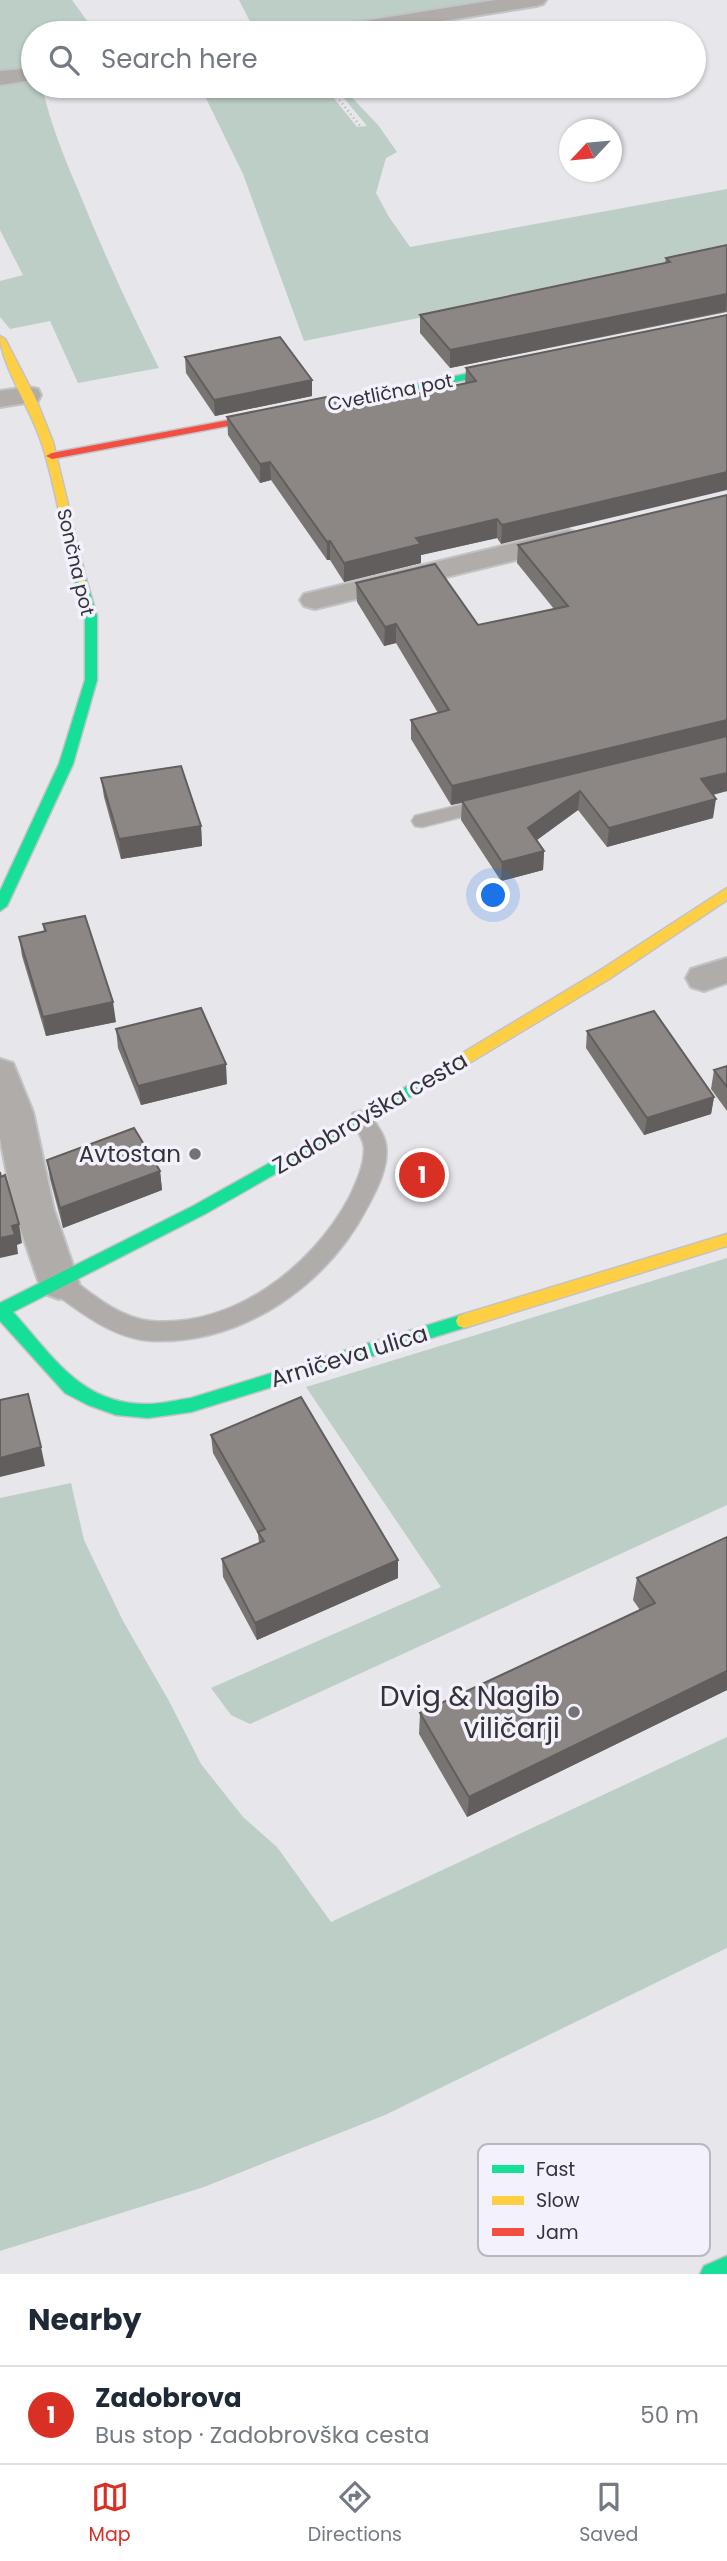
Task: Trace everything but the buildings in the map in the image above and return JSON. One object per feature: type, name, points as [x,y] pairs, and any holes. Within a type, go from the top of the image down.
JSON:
[{"type":"main road","name":"Sončna pot","points":[[0,339],[28,395],[52,456],[68,535],[91,616],[91,680],[65,764],[0,906]]},
{"type":"main road","name":"Cvetlična pot","points":[[52,456],[220,426],[539,362]]},
{"type":"main road","name":"Zadobrovška cesta","points":[[0,1311],[191,1216],[361,1119],[585,986],[727,893]]},
{"type":"main road","name":"Arničeva ulica","points":[[0,1311],[71,1388],[116,1408],[148,1411],[191,1405],[727,1240]]},
{"type":"main road","points":[[712,2274],[727,2267]]},
{"type":"street","points":[[403,21],[536,0]]},
{"type":"street","points":[[0,78],[21,75]]},
{"type":"street","points":[[0,399],[28,395]]},
{"type":"street","points":[[315,600],[594,533]]},
{"type":"street","points":[[0,1073],[14,1112],[34,1210],[59,1283]]},
{"type":"lane","points":[[422,821],[503,801]]},
{"type":"lane","points":[[59,1283],[116,1321],[150,1331],[180,1331],[222,1321],[267,1300],[333,1244],[359,1203],[372,1171],[376,1144],[361,1119]]},
{"type":"path","points":[[338,98],[361,127]]},
{"type":"shaded area","points":[[0,0],[72,0],[87,21],[21,21],[21,72],[0,75]]},
{"type":"shaded area","points":[[239,0],[515,0],[383,21],[250,21]]},
{"type":"shaded area","points":[[21,78],[21,98],[45,98],[58,140],[98,237],[159,368],[78,383],[50,321],[10,329],[0,317],[0,281],[23,275],[0,230],[0,81]]},
{"type":"shaded area","points":[[206,98],[334,98],[357,127],[367,126],[344,98],[352,98],[378,125],[397,152],[386,158],[376,193],[410,247],[727,189],[727,256],[304,341],[243,174]]},
{"type":"shaded area","points":[[727,1258],[727,1505],[250,1724],[231,1715],[211,1688],[441,1587],[306,1387]]},
{"type":"shaded area","points":[[71,1483],[84,1540],[123,1621],[201,1764],[243,1817],[277,1847],[331,1922],[727,1737],[727,1948],[385,2115],[204,2187],[0,2251],[0,1498]]},
{"type":"traffic: fast","points":[[283,413],[516,367]]},
{"type":"traffic: fast","points":[[0,906],[66,764],[91,680],[91,616],[80,579]]},
{"type":"traffic: fast","points":[[0,1311],[199,1210],[461,1061]]},
{"type":"traffic: fast","points":[[1,1311],[71,1388],[116,1408],[148,1411],[191,1405],[464,1321]]},
{"type":"traffic: fast","points":[[712,2274],[727,2267]]},
{"type":"traffic: slow","points":[[0,339],[42,427],[56,473],[80,579]]},
{"type":"traffic: slow","points":[[461,1061],[604,975],[727,893]]},
{"type":"traffic: slow","points":[[464,1321],[727,1240]]},
{"type":"traffic: jam","points":[[52,456],[283,413]]},
{"type":"place","name":"Avtostan","points":[[195,1154]]},
{"type":"place","name":"Zadobrova","points":[[422,1175]]},
{"type":"place","name":"Dvig & Nagib viličarji","points":[[574,1712]]}]
